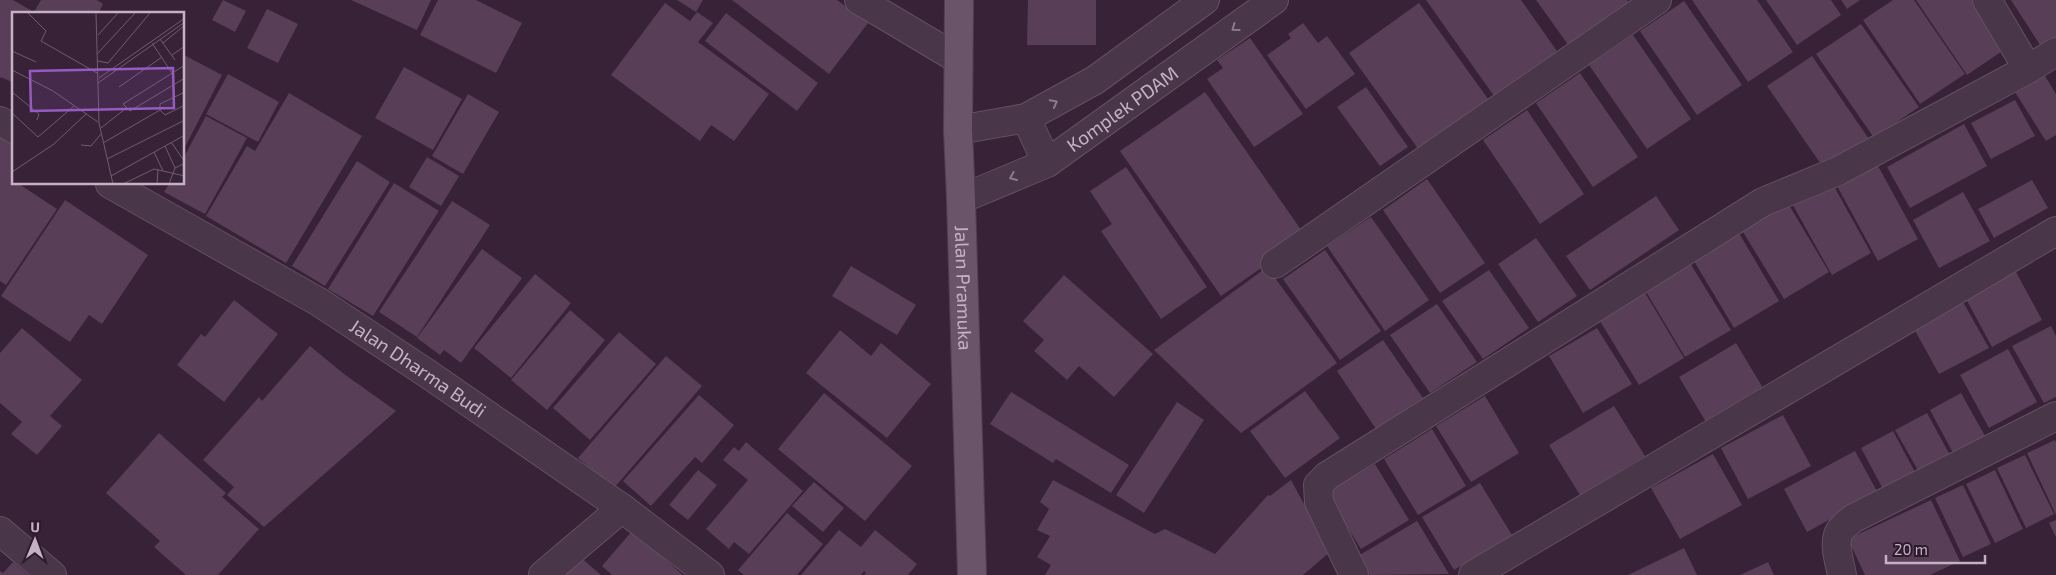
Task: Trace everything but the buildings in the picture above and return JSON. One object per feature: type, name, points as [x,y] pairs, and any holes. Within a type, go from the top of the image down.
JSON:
[{"type":"main road","name":"Jalan Pramuka","points":[[959,0],[958,130],[972,575]]},
{"type":"street","points":[[859,0],[958,59]]},
{"type":"street","name":"Komplek PDAM","points":[[958,130],[1026,118],[1096,80],[1205,0]]},
{"type":"street","name":"Komplek PDAM","points":[[961,199],[1047,163],[1274,0]]},
{"type":"street","points":[[1275,264],[1658,0]]},
{"type":"street","points":[[1987,0],[2028,69]]},
{"type":"street","points":[[1354,575],[1319,502],[1318,485],[1327,476],[1763,202],[1838,171],[2028,69],[2056,52]]},
{"type":"street","points":[[1026,118],[1047,163]]},
{"type":"street","points":[[0,121],[12,128]]},
{"type":"street","name":"Jalan Dharma Budi","points":[[112,185],[319,302],[428,374],[622,508],[710,575]]},
{"type":"street","points":[[1473,575],[2056,231]]},
{"type":"street","points":[[1842,575],[1838,557],[1837,536],[1843,527],[1854,518],[2056,416]]},
{"type":"street","points":[[543,575],[622,508]]},
{"type":"street","points":[[0,531],[52,575]]}]
